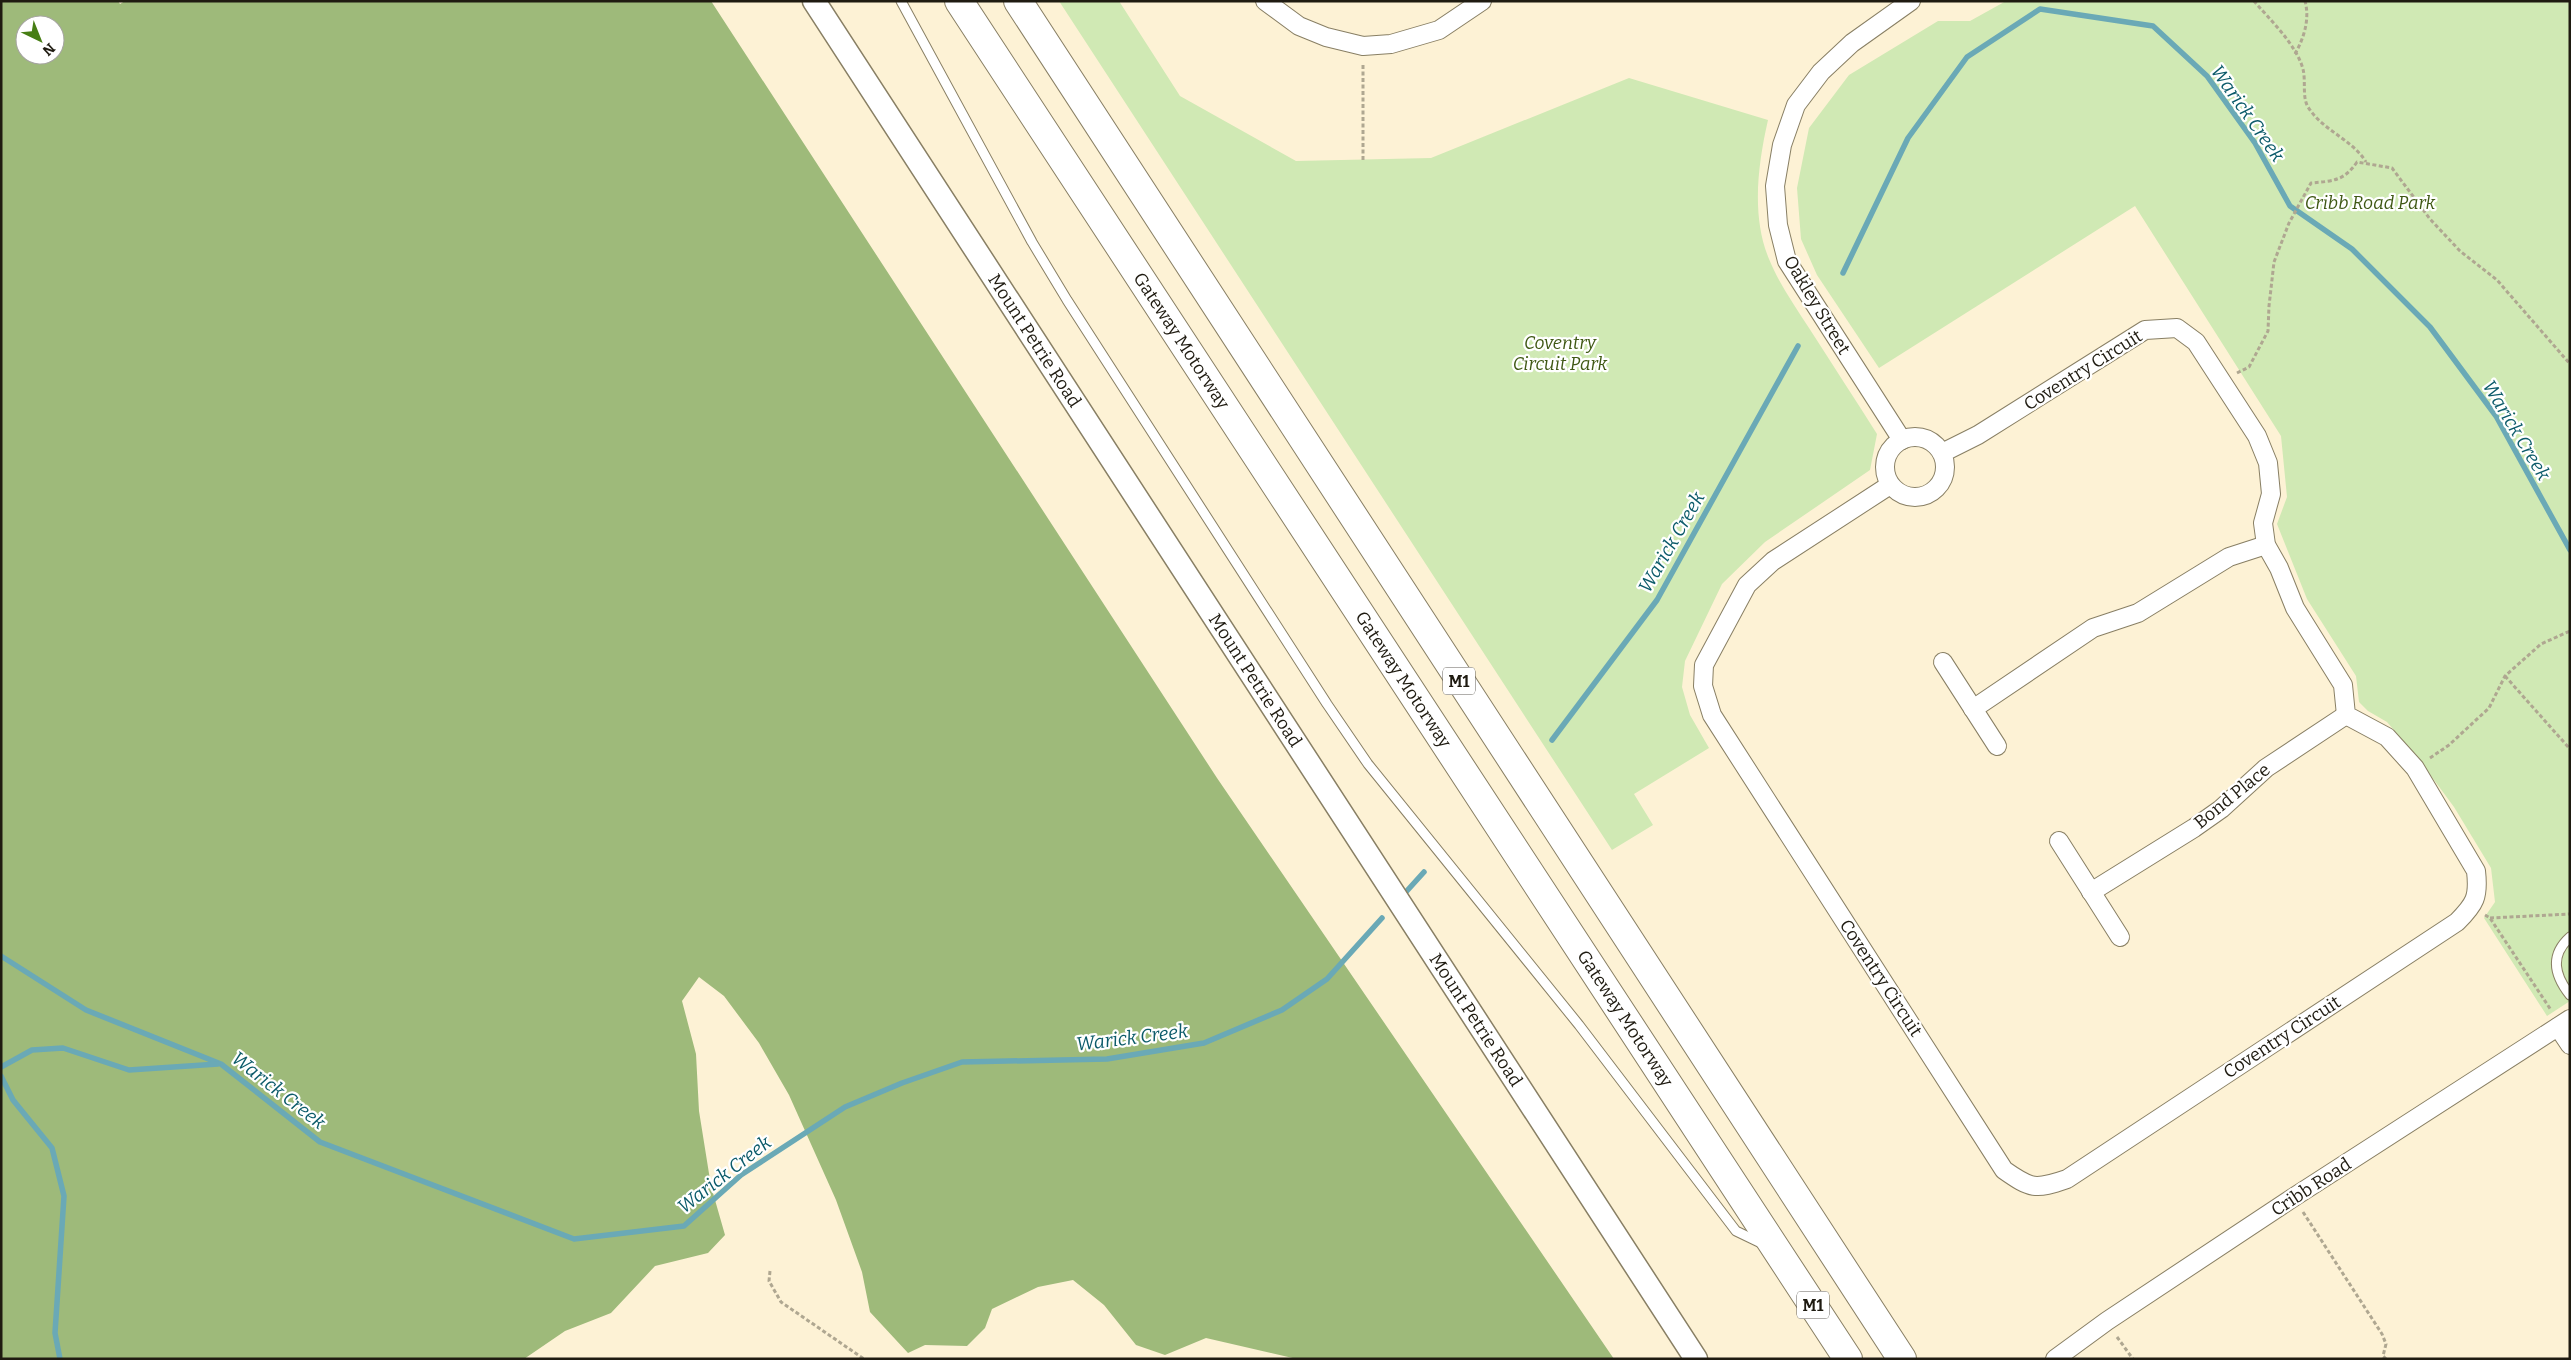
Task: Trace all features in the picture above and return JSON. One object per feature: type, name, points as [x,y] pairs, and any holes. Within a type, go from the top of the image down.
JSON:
[{"type":"highway","name":"Gateway Motorway","points":[[959,1],[1848,1359]]},
{"type":"highway","name":"M1","points":[[1018,1],[1902,1359]]},
{"type":"street","name":"Mount Petrie Road","points":[[814,1],[1696,1359]]},
{"type":"street","points":[[1265,1],[1299,26],[1326,37],[1363,46],[1390,44],[1439,30],[1482,1]]},
{"type":"street","name":"Oakley Street","points":[[1902,440],[1787,261],[1778,225],[1776,186],[1782,145],[1796,105],[1821,72],[1852,43],[1911,1]]},
{"type":"street","name":"Coventry Circuit","points":[[1942,454],[1978,435],[2145,330],[2177,328],[2196,342],[2256,436],[2268,462],[2272,494],[2263,523],[2266,545],[2279,568],[2295,608],[2343,685],[2346,715]]},
{"type":"street","points":[[1913,437],[1924,438],[1935,444],[1942,454],[1945,464],[1944,476],[1939,486],[1930,493],[1920,497],[1908,497],[1898,493],[1890,485],[1885,473],[1885,460],[1892,448],[1902,440],[1913,437]]},
{"type":"street","name":"Coventry Circuit","points":[[1890,485],[1773,561],[1747,586],[1704,665],[1703,686],[1712,715],[2004,1170],[2026,1185],[2046,1187],[2067,1179],[2457,922],[2472,906]]},
{"type":"street","points":[[1973,709],[2093,628],[2138,613],[2230,557],[2266,545]]},
{"type":"street","points":[[1943,662],[1997,746]]},
{"type":"street","points":[[2346,715],[2387,737],[2415,768],[2476,871],[2478,890],[2472,906]]},
{"type":"street","name":"Bond Place","points":[[2091,892],[2194,828],[2221,809],[2266,768],[2346,715]]},
{"type":"street","points":[[2058,841],[2120,937]]},
{"type":"street","points":[[2564,1023],[2570,1045]]},
{"type":"street","name":"Cribb Road","points":[[2055,1359],[2107,1321],[2564,1023]]},
{"type":"lane","points":[[901,1],[1032,242],[1072,309],[1134,408],[1368,764],[1579,1025],[1736,1231],[1779,1252]]},
{"type":"lane","points":[[2570,937],[2560,950],[2555,969],[2559,981],[2570,995]]},
{"type":"path","points":[[2254,1],[2295,54],[2303,68],[2307,106],[2325,128],[2350,144],[2366,162]]},
{"type":"path","points":[[2295,54],[2300,45],[2307,17],[2305,1]]},
{"type":"path","points":[[1363,46],[1363,160]]},
{"type":"path","points":[[2221,381],[2249,367],[2268,331],[2268,306],[2274,262],[2289,223],[2311,182],[2330,181],[2348,175],[2358,162],[2392,168],[2430,219],[2460,251],[2497,280],[2570,364]]},
{"type":"path","points":[[2415,768],[2449,745],[2489,708],[2505,676],[2541,644],[2570,631]]},
{"type":"path","points":[[2505,676],[2570,749]]},
{"type":"path","points":[[2472,906],[2490,918],[2552,1013],[2564,1023]]},
{"type":"path","points":[[2490,918],[2570,914]]},
{"type":"path","points":[[2302,1209],[2382,1334],[2386,1344],[2383,1356],[2386,1359]]},
{"type":"path","points":[[770,1271],[769,1281],[781,1302],[864,1359]]},
{"type":"path","points":[[2115,1333],[2132,1359]]},
{"type":"green space","points":[[1,1],[118,1],[120,4],[125,1],[711,1],[1217,778],[1614,1359],[1297,1359],[1206,1338],[1165,1355],[1136,1345],[1104,1305],[1073,1280],[1038,1287],[992,1309],[985,1328],[967,1346],[925,1345],[908,1353],[870,1312],[862,1272],[836,1200],[789,1095],[759,1043],[724,996],[699,977],[682,1001],[696,1054],[699,1111],[711,1186],[725,1235],[708,1253],[655,1266],[611,1313],[565,1331],[524,1359],[1,1359]]},
{"type":"green space","name":"Coventry Circuit Park","points":[[1059,1],[1119,1],[1180,96],[1296,161],[1431,158],[1629,78],[1768,120],[1761,154],[1758,190],[1758,208],[1763,242],[1769,259],[1788,295],[1877,434],[1870,470],[1765,542],[1722,584],[1685,661],[1682,687],[1690,715],[1709,748],[1634,794],[1653,825],[1612,850]]},
{"type":"green space","name":"Cribb Road Park","points":[[2006,1],[2570,1],[2570,1001],[2547,1016],[2484,918],[2495,902],[2491,868],[2454,807],[2417,757],[2387,722],[2368,711],[2359,702],[2356,676],[2307,599],[2277,524],[2287,497],[2281,436],[2135,206],[1879,368],[1817,275],[1801,239],[1797,188],[1809,128],[1849,75],[1938,21],[1970,21]]},
{"type":"waterway","name":"Warick Creek","points":[[1843,273],[1908,138],[1967,57],[2040,9],[2153,26],[2207,76],[2255,143],[2290,206],[2352,249],[2430,327],[2496,416],[2570,550]]},
{"type":"waterway","name":"Warick Creek","points":[[1552,740],[1657,600],[1798,346]]},
{"type":"waterway","name":"Warick Creek","points":[[1405,893],[1424,872]]},
{"type":"waterway","name":"Warick Creek","points":[[1,956],[86,1010],[221,1064],[320,1142],[574,1239],[684,1226],[741,1175],[845,1107],[902,1083],[962,1062],[1107,1059],[1204,1043],[1282,1010],[1327,979],[1382,918]]},
{"type":"waterway","points":[[1,1067],[32,1050],[63,1048],[129,1070],[218,1064]]},
{"type":"waterway","points":[[1,1076],[13,1100],[52,1148],[64,1196],[55,1333],[60,1359]]}]
